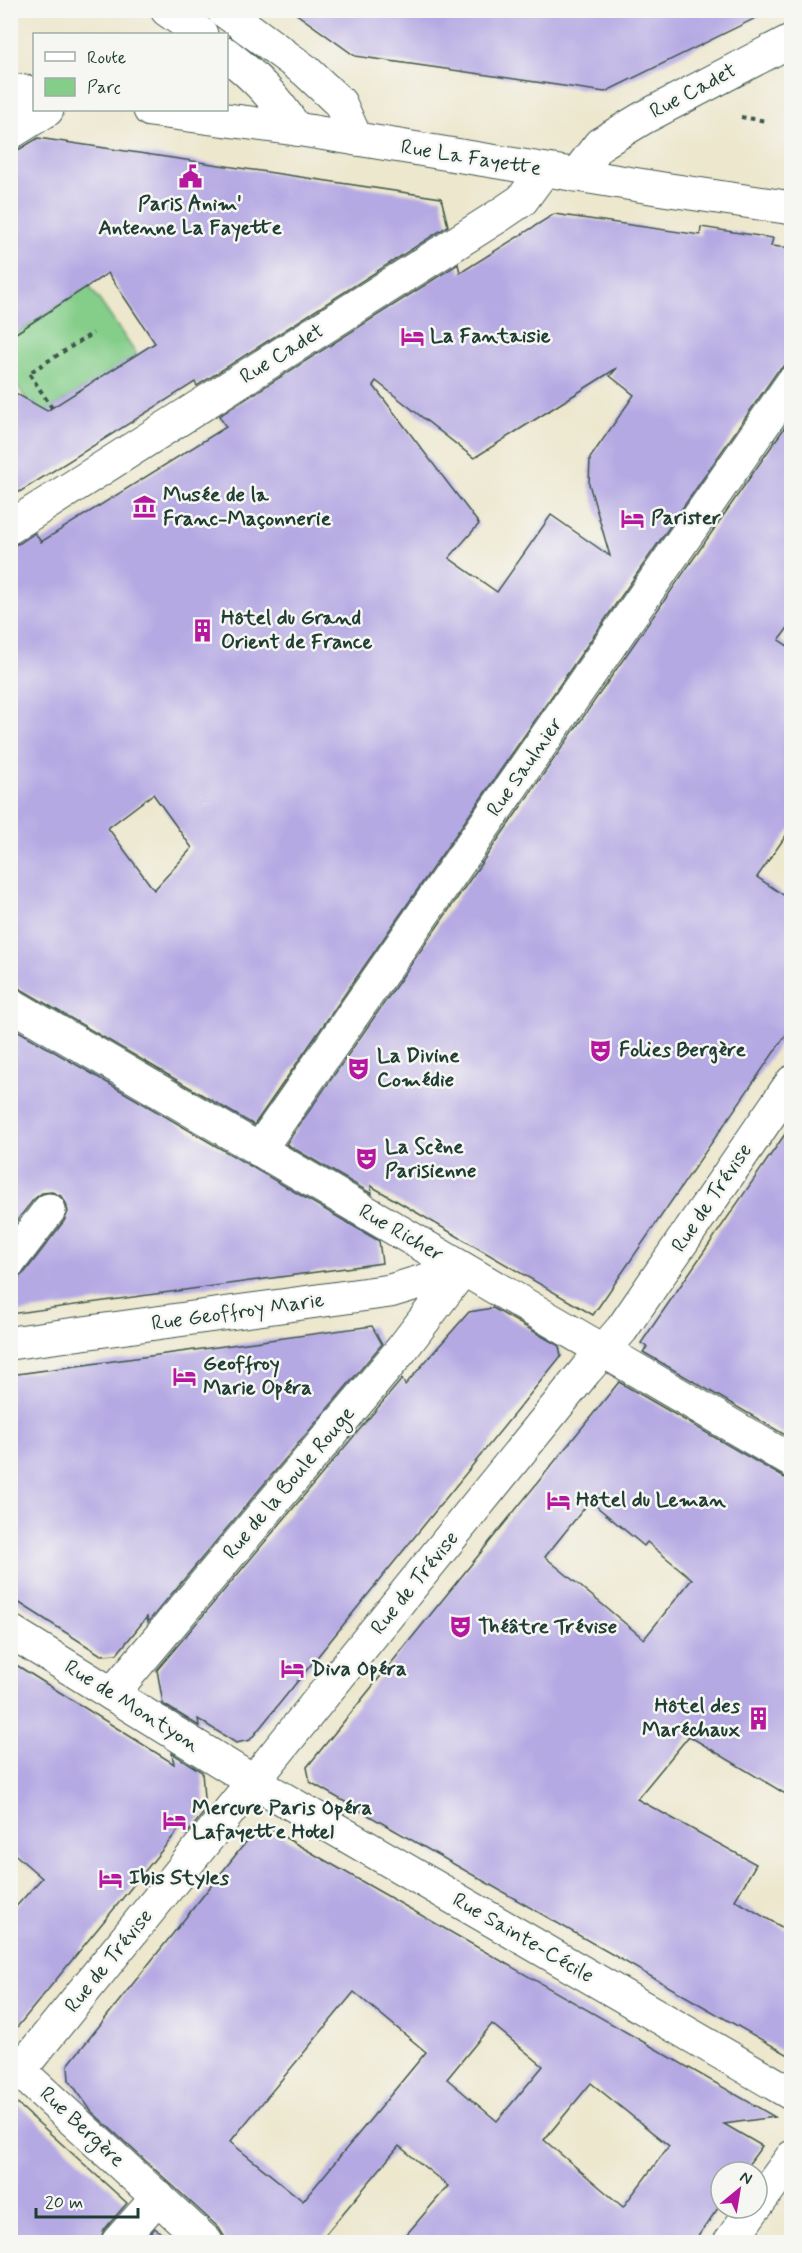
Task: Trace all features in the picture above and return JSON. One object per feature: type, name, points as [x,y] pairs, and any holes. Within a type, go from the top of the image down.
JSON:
[{"type":"street","points":[[167,10],[200,33]]},
{"type":"street","points":[[223,10],[306,71],[340,104],[356,139]]},
{"type":"street","name":"Rue Cadet","points":[[576,175],[600,144],[643,118],[792,40]]},
{"type":"street","points":[[228,56],[251,73],[274,98],[296,129]]},
{"type":"street","points":[[10,90],[33,93]]},
{"type":"street","points":[[10,134],[45,111]]},
{"type":"street","name":"Rue La Fayette","points":[[158,111],[296,129],[792,208]]},
{"type":"street","name":"Rue Cadet","points":[[10,526],[500,215],[522,200],[544,170]]},
{"type":"street","name":"Rue Saulnier","points":[[259,1150],[792,383]]},
{"type":"street","name":"Rue Richer","points":[[10,1004],[792,1461]]},
{"type":"street","name":"Rue de Trévise","points":[[15,2066],[254,1782],[622,1329],[792,1082]]},
{"type":"street","points":[[10,1261],[49,1210]]},
{"type":"street","name":"Rue Geoffroy Marie","points":[[10,1343],[390,1291],[463,1269]]},
{"type":"street","name":"Rue de la Boule Rouge","points":[[112,1694],[402,1349],[463,1269]]},
{"type":"street","name":"Rue de Montyon","points":[[10,1631],[254,1782]]},
{"type":"street","name":"Rue Sainte-Cécile","points":[[254,1782],[792,2094]]},
{"type":"street","name":"Rue Bergère","points":[[15,2066],[206,2242]]},
{"type":"street","points":[[769,2188],[792,2157]]},
{"type":"street","points":[[118,2242],[158,2197]]},
{"type":"street","points":[[729,2242],[746,2220]]},
{"type":"path","points":[[741,117],[766,121]]},
{"type":"path","points":[[52,408],[28,373],[93,333]]},
{"type":"green space","points":[[89,285],[137,355],[44,413],[34,403],[30,405],[11,376],[11,337]]},
{"type":"building","points":[[291,10],[772,10],[605,92],[355,56]]},
{"type":"building","points":[[38,138],[441,198],[448,226],[197,386],[195,382],[10,498],[10,390],[47,411],[155,343],[108,273],[10,337],[10,224],[15,221],[10,214],[10,152]]},
{"type":"building","points":[[554,214],[700,235],[701,227],[773,238],[771,246],[792,248],[792,365],[784,366],[777,372],[254,1125],[19,988],[10,985],[10,546],[20,543],[35,533],[41,542],[226,427],[219,416],[458,264],[460,273]],"holes":[[[617,368],[610,376],[634,395],[590,458],[589,484],[610,556],[551,515],[497,592],[449,558],[479,524],[373,385],[376,381],[474,458]],[[153,794],[192,848],[154,890],[108,828]]]},
{"type":"building","points":[[792,417],[792,622],[779,640],[792,649],[792,827],[757,877],[792,901],[792,1026],[593,1315],[371,1186],[372,1194],[286,1144]]},
{"type":"building","points":[[10,1026],[379,1241],[382,1263],[10,1314],[10,1279],[18,1278],[25,1272],[64,1221],[68,1212],[61,1196],[52,1192],[42,1193],[34,1199],[10,1229]]},
{"type":"building","points":[[792,1124],[792,1439],[643,1352],[647,1347],[641,1343]]},
{"type":"building","points":[[493,1308],[559,1346],[561,1356],[250,1740],[236,1743],[198,1719],[199,1726],[163,1704],[157,1670],[402,1379],[405,1385],[469,1312]]},
{"type":"building","points":[[372,1326],[382,1344],[148,1622],[147,1617],[117,1654],[101,1655],[10,1597],[10,1375]]},
{"type":"building","points":[[619,1382],[783,1477],[792,1480],[792,1798],[689,1736],[637,1799],[756,1864],[735,1900],[792,1933],[792,2057],[310,1782],[307,1767]],"holes":[[[590,1501],[644,1546],[647,1542],[692,1579],[644,1639],[545,1557]]]},
{"type":"building","points":[[10,1661],[174,1764],[172,1753],[202,1772],[205,1811],[187,1834],[185,1822],[10,2036],[10,1913],[42,1878],[10,1850]]},
{"type":"building","points":[[270,1829],[775,2117],[724,2124],[762,2146],[752,2160],[709,2160],[710,2220],[694,2242],[400,2242],[448,2186],[399,2146],[319,2242],[224,2242],[224,2236],[219,2228],[92,2112],[69,2080],[68,2065],[254,1832]],"holes":[[[354,1992],[426,2052],[303,2201],[230,2142]],[[492,2024],[543,2066],[497,2121],[447,2079]],[[591,2083],[669,2146],[623,2207],[544,2140]]]},
{"type":"building","points":[[10,2097],[127,2203],[104,2230],[100,2242],[10,2242]]},
{"type":"building","points":[[155,2228],[171,2242],[143,2242]]},
{"type":"place","name":"Paris Anim' Antenne La Fayette","points":[[190,176]]},
{"type":"place","name":"La Fantaisie","points":[[412,336]]},
{"type":"place","name":"Musée de la Franc-Maçonnerie","points":[[145,507]]},
{"type":"place","name":"Parister","points":[[633,518]]},
{"type":"place","name":"Hôtel du Grand Orient de France","points":[[203,630]]},
{"type":"place","name":"Folies Bergère","points":[[601,1050]]},
{"type":"place","name":"La Divine Comédie","points":[[359,1068]]},
{"type":"place","name":"La Scène Parisienne","points":[[367,1159]]},
{"type":"place","name":"Geoffroy Marie Opéra","points":[[185,1376]]},
{"type":"place","name":"Hôtel du Leman","points":[[558,1500]]},
{"type":"place","name":"Théâtre Trévise","points":[[460,1627]]},
{"type":"place","name":"Diva Opéra","points":[[293,1669]]},
{"type":"place","name":"Hôtel des Maréchaux","points":[[758,1718]]},
{"type":"place","name":"Mercure Paris Opéra Lafayette Hotel","points":[[174,1820]]},
{"type":"place","name":"Ibis Styles","points":[[111,1878]]}]
